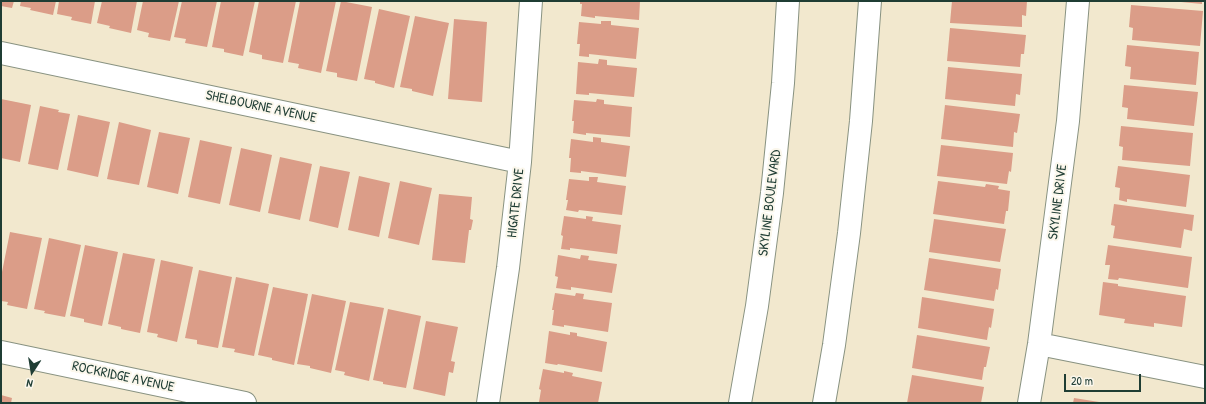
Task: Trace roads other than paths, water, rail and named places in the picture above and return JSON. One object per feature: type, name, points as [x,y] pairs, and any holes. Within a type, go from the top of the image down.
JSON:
[{"type":"street","name":"HIGATE DRIVE","points":[[488,403],[508,268],[520,162],[531,1]]},
{"type":"street","name":"SKYLINE BOULEVARD","points":[[740,403],[758,299],[772,193],[783,83],[788,1]]},
{"type":"street","points":[[824,403],[850,233],[861,121],[870,1]]},
{"type":"street","name":"SKYLINE DRIVE","points":[[1029,403],[1039,344],[1068,121],[1078,1]]},
{"type":"street","name":"SHELBOURNE AVENUE","points":[[1,53],[520,162]]},
{"type":"street","points":[[1039,344],[1205,377]]},
{"type":"street","name":"ROCKRIDGE AVENUE","points":[[1,352],[245,403]]}]
